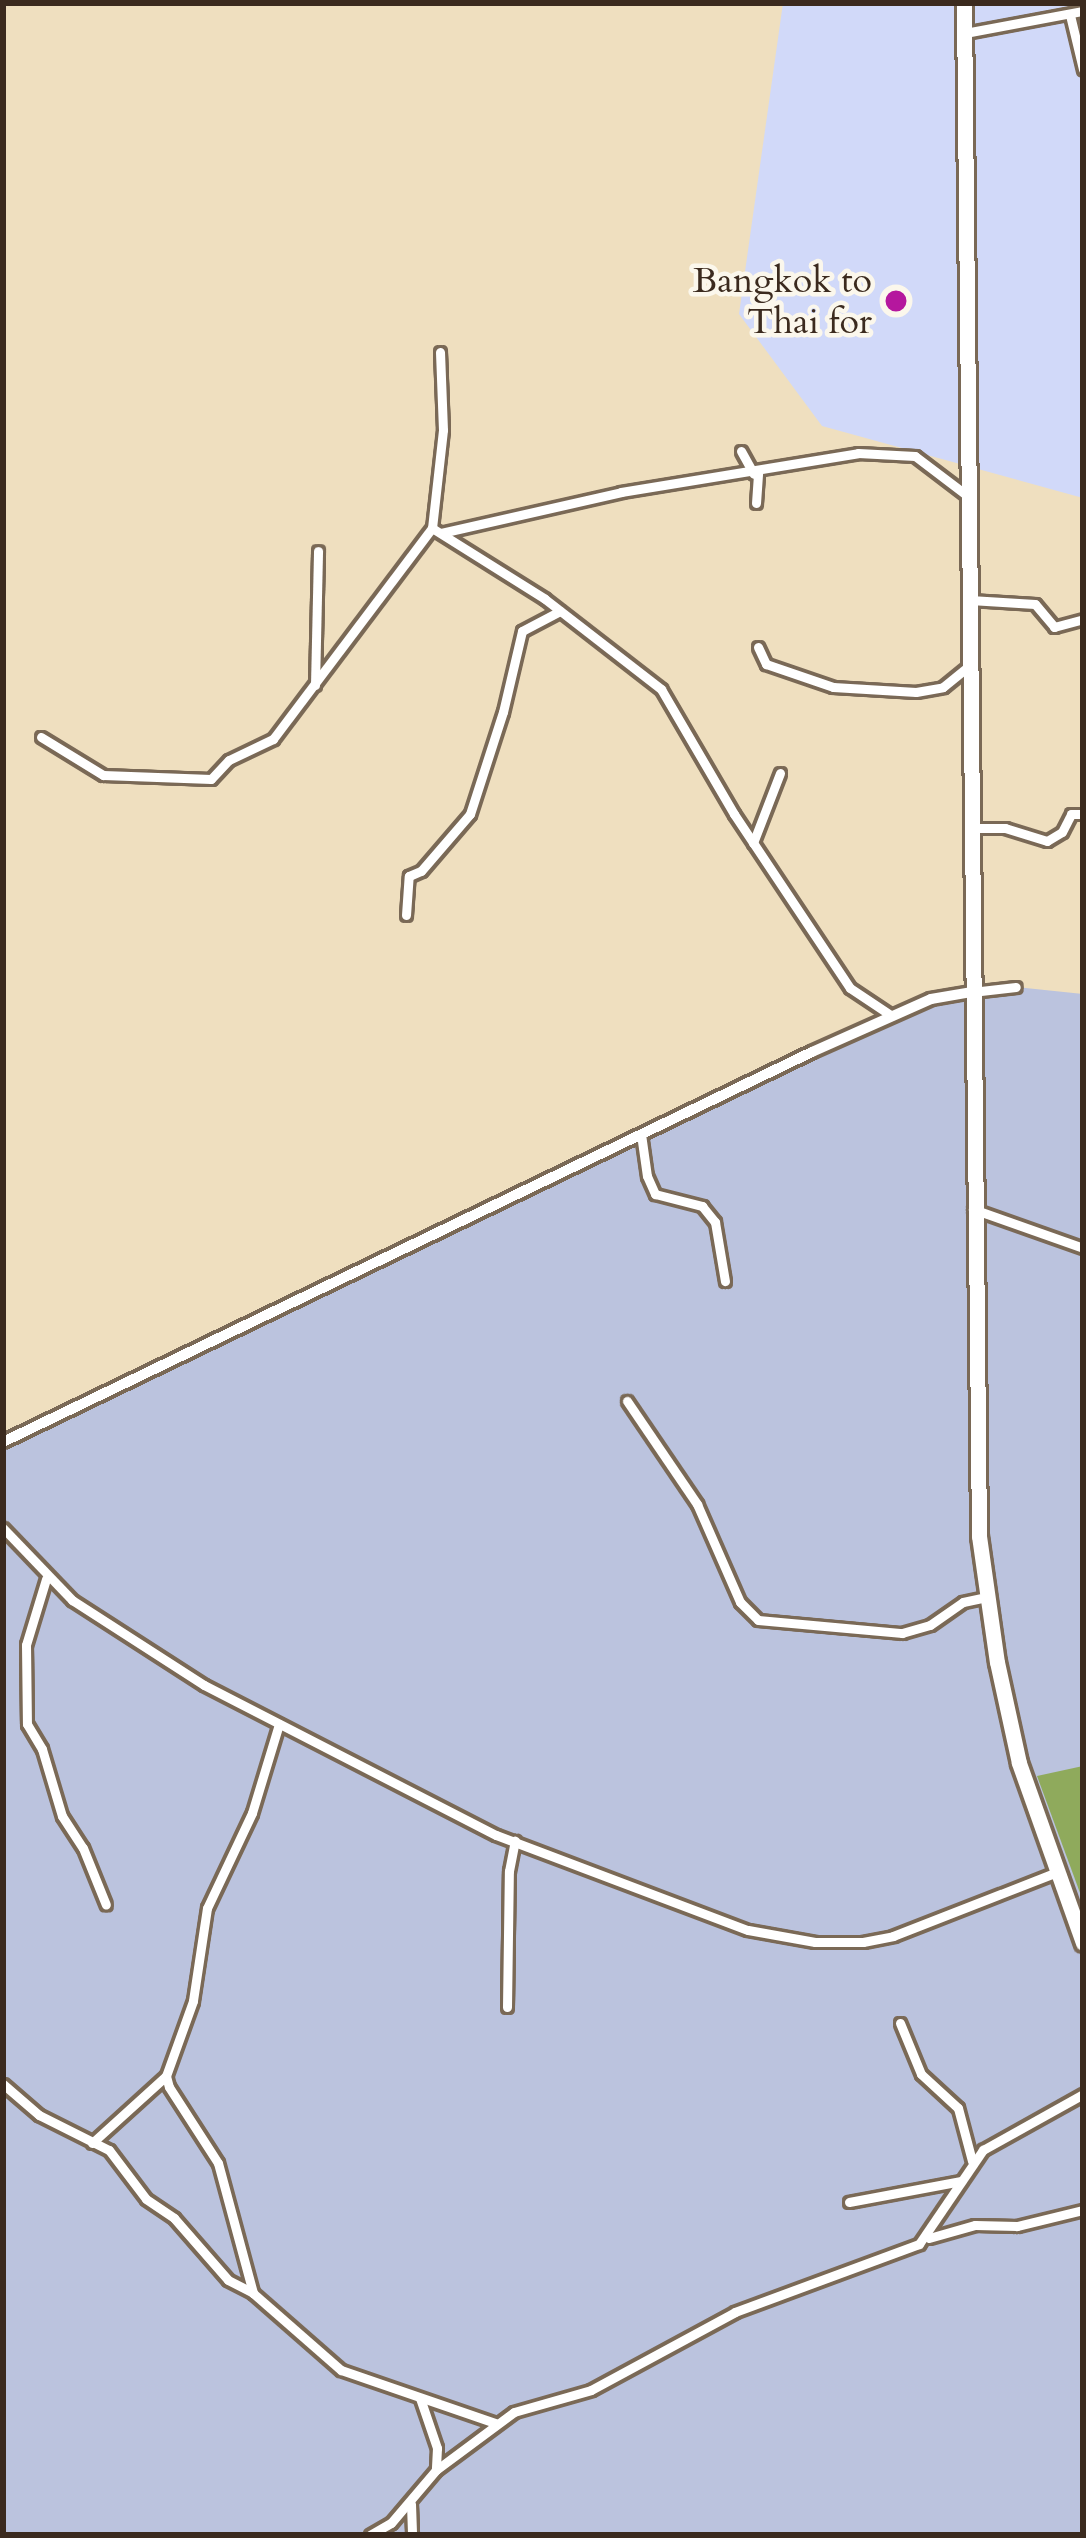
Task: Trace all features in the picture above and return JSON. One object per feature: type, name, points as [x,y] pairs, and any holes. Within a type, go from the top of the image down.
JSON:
[{"type":"highway","points":[[964,3],[976,1481],[986,1597],[1019,1763],[1083,1943]]},
{"type":"street","points":[[1055,3],[1057,19]]},
{"type":"street","points":[[964,33],[1083,11]]},
{"type":"street","points":[[1070,15],[1083,69]]},
{"type":"street","points":[[41,737],[104,775],[211,778],[230,760],[273,739],[437,530],[443,430],[440,352]]},
{"type":"street","points":[[741,451],[756,474],[756,503]]},
{"type":"street","points":[[437,530],[621,492],[756,474],[858,453],[915,456],[969,497]]},
{"type":"street","points":[[437,530],[560,611],[661,689],[753,842],[850,988],[892,1016]]},
{"type":"street","points":[[315,685],[318,551]]},
{"type":"street","points":[[970,600],[1036,604],[1054,627],[1083,619]]},
{"type":"street","points":[[406,915],[409,876],[421,871],[470,814],[522,631],[560,611]]},
{"type":"street","points":[[758,647],[766,664],[833,687],[916,692],[943,687],[971,664]]},
{"type":"street","points":[[753,842],[780,773]]},
{"type":"street","points":[[972,828],[1004,829],[1047,841],[1062,832],[1071,814],[1083,814]]},
{"type":"street","points":[[3,1442],[892,1016],[932,999],[1016,987]]},
{"type":"street","points":[[641,1134],[646,1177],[655,1194],[708,1209],[725,1281]]},
{"type":"street","points":[[973,1209],[1083,1248]]},
{"type":"street","points":[[627,1401],[697,1504],[740,1602],[758,1620],[902,1634],[930,1625],[963,1602],[986,1597]]},
{"type":"street","points":[[3,1528],[46,1579],[204,1685],[515,1841],[748,1930],[815,1942],[892,1936],[1055,1873]]},
{"type":"street","points":[[46,1579],[26,1645],[26,1724],[42,1750],[62,1816],[83,1848],[106,1905]]},
{"type":"street","points":[[92,2143],[166,2076],[193,2001],[207,1908],[252,1813],[279,1724]]},
{"type":"street","points":[[507,2007],[509,1871],[515,1841]]},
{"type":"street","points":[[900,2023],[915,2065],[958,2108],[972,2162]]},
{"type":"street","points":[[166,2076],[218,2163],[253,2293]]},
{"type":"street","points":[[3,2084],[39,2115],[121,2160],[146,2199],[174,2218],[229,2280],[253,2293],[341,2370],[496,2423]]},
{"type":"street","points":[[923,2240],[972,2162],[998,2138],[1081,2095],[1083,2110]]},
{"type":"street","points":[[849,2202],[961,2182]]},
{"type":"street","points":[[370,2535],[399,2515],[436,2470],[496,2423],[534,2402],[591,2390],[735,2312],[923,2240],[984,2223],[1017,2226],[1083,2210]]},
{"type":"street","points":[[419,2398],[437,2448],[436,2470]]},
{"type":"street","points":[[411,2499],[412,2535]]},
{"type":"street","points":[[393,2535],[399,2515]]},
{"type":"shaded area","points":[[783,3],[1083,3],[1083,498],[822,426],[739,314]]},
{"type":"shaded area","points":[[1016,987],[1083,994],[1083,2535],[3,2535],[3,1439],[949,996],[1016,995]]},
{"type":"green space","points":[[1083,1766],[1083,1901],[1037,1776]]},
{"type":"place","name":"Bangkok to Thai for","points":[[896,301]]}]
